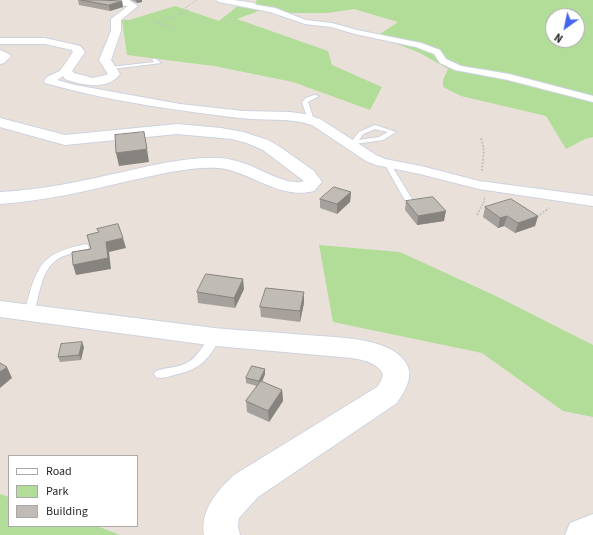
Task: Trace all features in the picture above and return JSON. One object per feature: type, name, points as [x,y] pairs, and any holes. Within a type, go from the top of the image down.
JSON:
[{"type":"main road","points":[[0,41],[45,41],[76,48],[79,52],[66,71],[71,78],[96,82],[112,78],[114,74],[105,60],[116,31],[116,19],[134,6],[124,3],[94,1]]},
{"type":"main road","points":[[0,53],[5,56],[0,61]]},
{"type":"main road","points":[[0,122],[65,140],[177,129],[194,130],[244,138],[268,146],[308,175],[313,182],[308,187],[294,188],[243,168],[216,163],[182,166],[142,173],[59,191],[0,198]]},
{"type":"main road","points":[[0,309],[216,337],[352,348],[372,351],[390,362],[395,369],[396,377],[394,387],[387,395],[246,486],[224,509],[220,524],[222,535]]},
{"type":"main road","points":[[583,535],[593,531]]},
{"type":"street","points":[[219,0],[272,10],[302,21],[332,25],[355,32],[418,44],[436,52],[443,61],[458,68],[509,77],[593,99]]},
{"type":"street","points":[[243,5],[257,5],[267,2]]},
{"type":"street","points":[[66,71],[50,79],[49,81],[74,88],[180,108],[247,115],[297,116],[311,120],[352,142],[370,158],[387,163],[479,185],[593,201]]},
{"type":"lane","points":[[94,1],[114,0]]},
{"type":"lane","points":[[111,68],[159,63],[158,61],[154,60]]},
{"type":"lane","points":[[311,120],[305,102],[316,96]]},
{"type":"lane","points":[[375,127],[393,132],[381,139],[352,142],[361,133],[375,127]]},
{"type":"lane","points":[[387,163],[411,204]]},
{"type":"lane","points":[[29,313],[42,272],[50,261],[84,247]]},
{"type":"lane","points":[[160,374],[191,367],[197,364],[216,337]]},
{"type":"path","points":[[179,12],[197,0]]},
{"type":"path","points":[[173,28],[156,23],[188,11],[186,7]]},
{"type":"path","points":[[477,215],[485,200],[479,185],[482,181],[482,160],[485,149],[481,138]]},
{"type":"green space","points":[[257,0],[593,0],[593,137],[585,139],[566,149],[546,116],[461,96],[443,87],[443,80],[448,69],[420,53],[377,36],[398,22],[354,9],[328,13],[276,13],[264,9],[237,19],[328,51],[332,65],[382,87],[370,110],[293,82],[214,66],[127,55],[122,20],[129,20],[175,6],[219,21],[239,5],[254,5]]},
{"type":"green space","points":[[319,245],[400,252],[498,297],[593,345],[593,417],[563,411],[482,353],[333,322]]},
{"type":"green space","points":[[0,494],[8,497],[8,527],[100,527],[120,535],[0,535]]},
{"type":"building","points":[[81,0],[100,0],[122,1],[109,5]]},
{"type":"building","points":[[144,132],[147,149],[116,153],[115,135]]},
{"type":"building","points":[[334,187],[351,192],[337,204],[320,199]]},
{"type":"building","points":[[433,197],[446,211],[418,216],[406,201]]},
{"type":"building","points":[[511,199],[538,216],[518,223],[507,216],[500,218],[485,207]]},
{"type":"building","points":[[118,224],[123,238],[106,242],[108,258],[73,265],[72,252],[91,249],[87,235],[99,232],[97,229]]},
{"type":"building","points":[[206,274],[243,279],[234,298],[197,292]]},
{"type":"building","points":[[266,288],[304,292],[300,311],[260,307]]},
{"type":"building","points":[[82,342],[79,355],[58,357],[61,344]]},
{"type":"building","points":[[0,363],[7,367],[0,372]]},
{"type":"building","points":[[252,366],[265,369],[259,381],[246,378]]},
{"type":"building","points":[[261,381],[282,390],[268,411],[246,401]]}]
